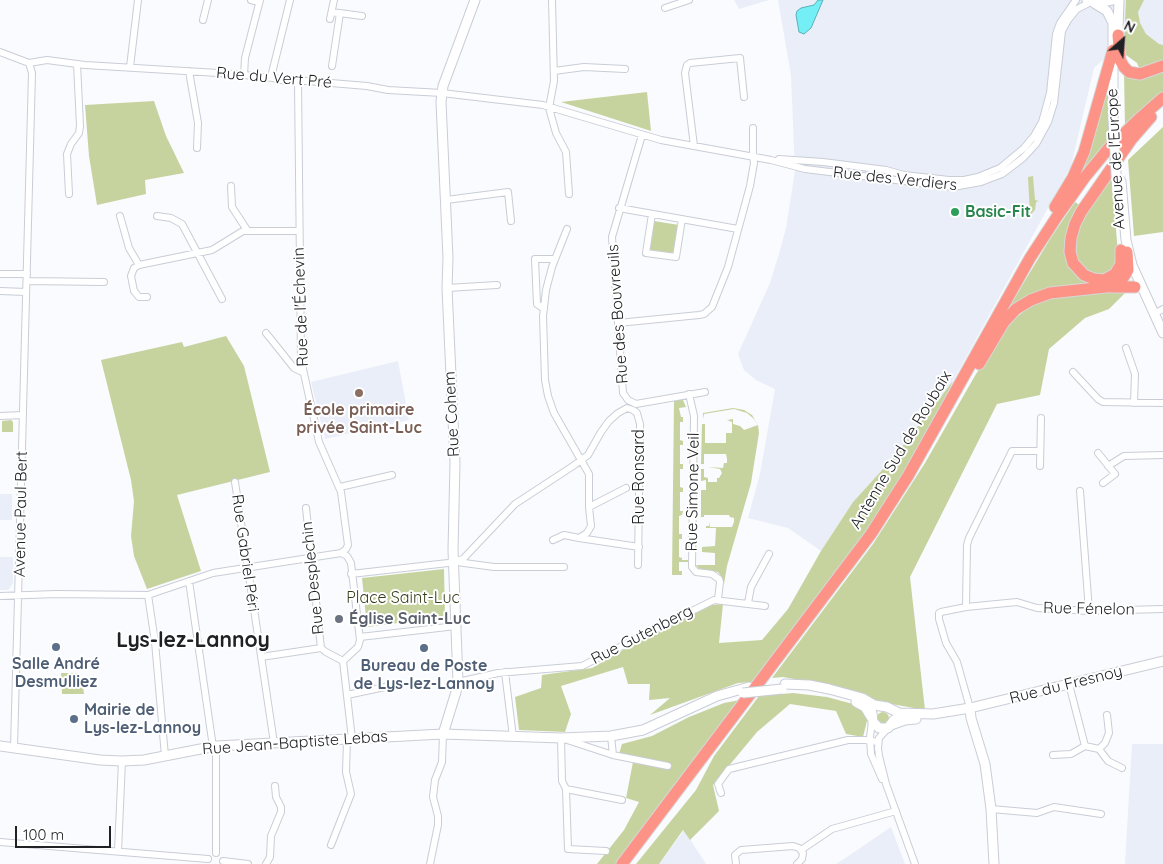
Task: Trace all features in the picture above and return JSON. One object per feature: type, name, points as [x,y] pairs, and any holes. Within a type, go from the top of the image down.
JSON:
[{"type":"highway","points":[[1118,35],[1120,60],[1129,72],[1140,74],[1163,66]]},
{"type":"highway","points":[[1003,306],[1035,240],[1073,177],[1081,160],[1108,73],[1113,50]]},
{"type":"highway","name":"Antenne Sud de Roubaix","points":[[622,864],[871,534],[908,476],[1044,236],[1085,177],[1121,136],[1163,98]]},
{"type":"highway","points":[[1124,248],[1121,264],[1116,274],[1104,280],[1094,279],[1084,275],[1073,263],[1070,245],[1072,232],[1081,212],[1131,140],[1163,105]]},
{"type":"highway","name":"Antenne Sud de Roubaix","points":[[628,864],[862,553],[922,461],[1024,276],[1071,203],[1114,150],[1163,105]]},
{"type":"highway","points":[[1111,287],[1121,281],[1129,267],[1124,248]]},
{"type":"highway","points":[[969,378],[1008,317],[1022,305],[1050,293],[1111,287],[1135,287]]},
{"type":"street","points":[[130,67],[138,0]]},
{"type":"street","points":[[203,20],[208,0]]},
{"type":"street","points":[[244,75],[245,58],[259,1],[251,0]]},
{"type":"street","points":[[271,78],[290,0]]},
{"type":"street","points":[[330,20],[334,0]]},
{"type":"street","name":"Rue Cohem","points":[[443,734],[458,682],[453,562],[455,463],[446,288],[448,258],[441,116],[442,93],[475,0]]},
{"type":"street","points":[[552,0],[554,84],[550,106],[556,133],[566,152],[569,194]]},
{"type":"street","points":[[665,8],[689,0]]},
{"type":"street","name":"Rue des Verdiers","points":[[763,158],[826,162],[886,170],[904,175],[949,180],[964,180],[994,171],[1006,164],[1024,148],[1042,122],[1050,93],[1056,34],[1060,23],[1076,0]]},
{"type":"street","points":[[1091,2],[1102,3],[1112,0]]},
{"type":"street","name":"Avenue de l'Europe","points":[[1119,0],[1115,114],[1124,248]]},
{"type":"street","name":"Rue des Verdiers","points":[[550,106],[642,135],[763,158],[805,169],[945,186],[966,186],[997,176],[1008,170],[1022,158],[1042,134],[1051,115],[1055,98],[1062,31],[1074,12],[1091,2]]},
{"type":"street","name":"Avenue de l'Europe","points":[[1091,2],[1104,8],[1111,17],[1113,27],[1117,194],[1124,248],[1163,333]]},
{"type":"street","points":[[332,12],[362,16]]},
{"type":"street","points":[[332,66],[340,13]]},
{"type":"street","name":"Rue du Vert Pré","points":[[0,52],[29,63],[47,60],[77,64],[244,75],[367,86],[388,90],[442,93],[550,106]]},
{"type":"street","points":[[694,146],[685,73],[687,65],[690,63],[740,58],[744,97]]},
{"type":"street","name":"Avenue Paul Bert","points":[[14,748],[32,73],[29,63]]},
{"type":"street","points":[[70,194],[67,154],[79,133],[80,126],[77,64]]},
{"type":"street","points":[[554,71],[584,67],[625,69]]},
{"type":"street","points":[[190,71],[198,123],[197,148]]},
{"type":"street","name":"Rue de l'Échevin","points":[[298,81],[300,356],[302,372],[320,442],[340,487],[348,545],[341,553]]},
{"type":"street","points":[[618,324],[699,315],[708,312],[712,307],[728,266],[750,186],[754,163],[753,128]]},
{"type":"street","name":"Rue des Bouvreuils","points":[[633,406],[623,393],[612,242],[642,135]]},
{"type":"street","points":[[231,186],[232,207],[248,230]]},
{"type":"street","points":[[446,200],[508,192],[511,222]]},
{"type":"street","points":[[620,208],[738,229]]},
{"type":"street","points":[[652,214],[646,253],[676,257],[682,220]]},
{"type":"street","points":[[120,216],[129,248],[139,265]]},
{"type":"street","points":[[157,216],[171,218],[182,224],[222,299]]},
{"type":"street","points":[[566,229],[547,283],[544,309],[545,380],[548,396],[561,426],[582,460],[590,479],[589,507],[591,526],[587,533],[579,538]]},
{"type":"street","points":[[147,297],[139,297],[134,291],[131,276],[134,268],[139,265],[212,250],[235,235],[248,230],[299,231]]},
{"type":"street","points":[[544,309],[536,304],[535,259],[555,259]]},
{"type":"street","name":"Avenue de l'Europe","points":[[1127,272],[1154,314]]},
{"type":"street","points":[[0,274],[104,282]]},
{"type":"street","points":[[446,288],[497,285]]},
{"type":"street","points":[[0,292],[26,292]]},
{"type":"street","points":[[1154,314],[1163,309]]},
{"type":"street","points":[[266,332],[294,368],[302,372]]},
{"type":"street","points":[[1126,348],[1135,374],[1134,403]]},
{"type":"street","points":[[1074,372],[1101,401],[1106,403],[1163,403]]},
{"type":"street","points":[[453,562],[466,557],[519,500],[582,460],[591,451],[609,421],[623,409],[644,403],[705,392]]},
{"type":"street","name":"Rue Simone Veil","points":[[690,394],[694,416],[692,566],[696,572],[712,574],[719,579],[718,599]]},
{"type":"street","name":"Rue Ronsard","points":[[633,406],[640,424],[638,449],[638,566]]},
{"type":"street","points":[[0,416],[23,415]]},
{"type":"street","points":[[1040,418],[1040,466]]},
{"type":"street","points":[[966,607],[967,545],[969,538],[1012,451],[1040,451]]},
{"type":"street","points":[[1098,453],[1114,474],[1103,483]]},
{"type":"street","points":[[1108,466],[1124,456],[1163,455]]},
{"type":"street","points":[[340,487],[392,475]]},
{"type":"street","name":"Rue Gabriel Péri","points":[[235,482],[274,743]]},
{"type":"street","name":"Rue Ronsard","points":[[589,507],[626,488]]},
{"type":"street","points":[[1080,491],[1089,611]]},
{"type":"street","name":"Rue Desplechin","points":[[306,508],[321,648]]},
{"type":"street","name":"Rue Ronsard","points":[[553,540],[564,535],[639,547]]},
{"type":"street","points":[[0,596],[56,594],[148,595],[213,573],[341,553],[349,559],[360,637],[358,647],[343,661]]},
{"type":"street","points":[[748,603],[751,587],[769,554]]},
{"type":"street","points":[[351,574],[453,562],[494,567],[564,567]]},
{"type":"street","points":[[189,581],[215,747],[216,853]]},
{"type":"street","points":[[148,595],[155,642],[165,756]]},
{"type":"street","name":"Rue Gutenberg","points":[[458,682],[505,672],[582,666],[705,602],[718,599],[765,606]]},
{"type":"street","name":"Rue Fénelon","points":[[970,708],[958,667],[946,643],[938,616],[944,610],[1017,602],[1037,608],[1089,611],[1163,609]]},
{"type":"street","points":[[360,637],[456,626]]},
{"type":"street","points":[[261,657],[321,648],[343,661]]},
{"type":"street","points":[[331,845],[351,794],[346,772],[350,739],[343,661]]},
{"type":"street","name":"Rue du Fresnoy","points":[[887,708],[905,714],[933,714],[970,708],[1163,661]]},
{"type":"street","points":[[505,672],[513,737]]},
{"type":"street","points":[[347,695],[399,684]]},
{"type":"street","points":[[1069,684],[1085,746]]},
{"type":"street","name":"Rue Jean-Baptiste Lebas","points":[[0,746],[100,760],[122,761],[215,747],[443,734],[562,738],[585,742],[651,733],[746,690],[783,686],[829,689],[887,708]]},
{"type":"street","name":"Rue Jean-Baptiste Lebas","points":[[783,686],[818,692],[859,703],[865,707],[872,719]]},
{"type":"street","points":[[886,784],[872,757],[870,741],[875,709],[887,708],[894,716],[889,726],[881,734],[878,742],[878,753],[886,784],[915,864]]},
{"type":"street","points":[[970,708],[971,718],[985,764],[994,864]]},
{"type":"street","name":"Rue du Fresnoy","points":[[889,726],[906,720],[952,716],[970,708]]},
{"type":"street","points":[[1099,749],[1108,738],[1107,716]]},
{"type":"street","points":[[872,719],[879,728],[889,726]]},
{"type":"street","points":[[430,864],[438,825],[438,816],[433,797],[434,783],[442,762],[443,734]]},
{"type":"street","points":[[562,738],[562,781],[566,789],[568,849],[606,851]]},
{"type":"street","name":"Rue Jean-Baptiste Lebas","points":[[562,738],[613,755],[668,766]]},
{"type":"street","points":[[612,739],[613,755]]},
{"type":"street","points":[[720,793],[718,784],[729,768],[840,742],[855,740],[878,742]]},
{"type":"street","points":[[1053,755],[1071,754],[1085,746],[1099,749],[1108,761],[1122,768]]},
{"type":"street","points":[[118,851],[122,761]]},
{"type":"street","points":[[266,864],[270,857],[271,836],[282,812],[276,797],[275,786]]},
{"type":"street","points":[[566,789],[622,800]]},
{"type":"street","points":[[990,809],[1037,814],[1052,807],[1101,814]]},
{"type":"street","points":[[801,850],[832,829],[896,811]]},
{"type":"street","points":[[0,842],[118,851],[209,862],[211,855],[216,853]]},
{"type":"street","points":[[736,864],[735,855],[741,850],[794,846],[801,850],[803,856],[797,864]]},
{"type":"street","points":[[216,853],[220,855],[223,862],[248,864]]},
{"type":"shaded area","points":[[734,0],[769,0],[739,9]]},
{"type":"shaded area","points":[[778,0],[1163,0],[1163,53],[1126,53],[1106,57],[1094,68],[1071,166],[953,381],[894,457],[853,502],[821,551],[788,528],[748,518],[760,474],[775,389],[756,380],[744,370],[738,354],[770,283],[786,228],[795,171],[791,75]]},
{"type":"shaded area","name":"École primaire privée Saint-Luc","points":[[398,361],[409,420],[325,439],[311,382]]},
{"type":"shaded area","points":[[0,494],[12,494],[12,520],[0,520]]},
{"type":"shaded area","points":[[0,557],[13,557],[13,583],[8,590],[0,590]]},
{"type":"shaded area","points":[[1132,744],[1163,744],[1163,864],[1125,864]]},
{"type":"shaded area","points":[[891,827],[905,864],[836,864],[844,859]]},
{"type":"shaded area","points":[[684,830],[706,864],[659,864]]},
{"type":"green space","points":[[1126,0],[1144,0],[1138,12],[1140,23],[1146,34],[1163,45],[1163,63],[1140,70],[1137,63],[1126,55],[1124,45]]},
{"type":"green space","points":[[1163,70],[1163,93],[1125,126],[1124,73]]},
{"type":"green space","points":[[1109,78],[1111,139],[1082,174],[1079,173]]},
{"type":"green space","points":[[647,92],[651,131],[561,102]]},
{"type":"green space","points":[[154,101],[166,136],[184,173],[145,180],[146,194],[97,205],[89,156],[85,105]]},
{"type":"green space","points":[[1163,127],[1163,232],[1134,236],[1128,160]]},
{"type":"green space","points":[[1033,176],[1035,200],[1039,201],[1036,202],[1035,210],[1030,215],[1028,177]]},
{"type":"green space","points":[[1112,177],[1118,255],[1111,273],[1097,275],[1084,270],[1075,257],[1075,234],[1079,224],[1097,196]]},
{"type":"green space","points":[[1075,202],[1081,206],[1068,257],[1093,283],[1008,309],[1050,239]]},
{"type":"green space","points":[[654,221],[679,225],[674,252],[671,255],[651,251],[649,248]]},
{"type":"green space","points":[[1128,290],[1109,309],[1085,318],[1049,349],[1040,395],[997,404],[910,577],[925,710],[886,703],[817,683],[783,677],[772,678],[873,544],[925,463],[976,374],[1009,323],[1037,301],[1069,295]]},
{"type":"green space","points":[[226,336],[244,366],[270,472],[177,495],[201,571],[147,589],[134,556],[131,536],[134,501],[131,480],[101,360],[182,342],[184,347]]},
{"type":"green space","points":[[953,381],[928,435],[879,513],[835,575],[752,682],[738,683],[650,715],[670,698],[649,700],[650,684],[628,684],[623,667],[561,686],[571,714],[565,732],[519,730],[515,697],[541,688],[542,675],[592,668],[630,646],[711,605],[723,604],[719,643],[762,640],[788,609],[821,551],[853,502],[894,457]]},
{"type":"green space","points":[[674,400],[683,400],[686,407],[679,408],[681,417],[683,417],[683,422],[680,422],[680,440],[683,441],[683,445],[680,445],[680,464],[683,464],[683,469],[680,469],[680,487],[683,488],[683,492],[680,492],[680,511],[683,511],[682,515],[679,516],[679,534],[682,534],[682,539],[679,539],[679,557],[682,560],[688,560],[688,562],[679,562],[679,571],[682,571],[682,575],[672,575]]},
{"type":"green space","points":[[733,408],[744,410],[752,415],[758,425],[747,413],[734,409],[704,414],[703,419],[703,413]]},
{"type":"green space","points":[[733,419],[733,424],[740,426],[744,430],[758,425],[759,433],[751,483],[727,566],[724,584],[718,572],[700,570],[696,565],[715,565],[715,553],[702,552],[702,547],[715,546],[716,528],[706,528],[706,526],[709,526],[709,522],[710,527],[732,527],[734,522],[734,518],[729,515],[704,515],[704,517],[701,517],[701,490],[706,490],[706,480],[701,481],[701,469],[704,469],[704,477],[708,478],[708,482],[717,482],[717,478],[722,473],[720,469],[708,467],[723,468],[724,463],[727,463],[726,454],[704,454],[704,464],[701,464],[702,424],[705,424],[705,443],[726,443],[726,433],[732,433],[732,422],[727,420]]},
{"type":"green space","points":[[11,420],[13,422],[13,432],[2,432],[2,421]]},
{"type":"green space","name":"Place Saint-Luc","points":[[444,569],[445,617],[367,627],[362,578]]},
{"type":"green space","points":[[61,673],[79,673],[79,686],[83,686],[84,694],[62,694]]},
{"type":"green space","points":[[793,693],[827,697],[853,704],[863,710],[868,717],[863,737],[846,734],[836,711],[790,704],[757,732],[713,785],[719,811],[690,840],[683,830],[659,864],[636,864],[696,790],[714,756],[759,696]]},
{"type":"green space","points":[[740,700],[616,864],[597,864],[624,830],[639,802],[626,798],[633,762],[618,757],[622,744],[652,736],[689,717],[724,703]]},
{"type":"green space","points":[[881,712],[885,712],[889,718],[885,724],[881,724],[877,720],[877,716]]},
{"type":"water","points":[[818,0],[823,0],[811,28],[804,34],[799,32],[797,11],[814,5]]},
{"type":"place","name":"Basic-Fit","points":[[955,212]]},
{"type":"place","name":"École primaire privée Saint-Luc","points":[[359,393]]},
{"type":"place","name":"Église Saint-Luc","points":[[339,619]]},
{"type":"place","name":"Salle André Desmulliez","points":[[56,647]]},
{"type":"place","name":"Bureau de Poste de Lys-lez-Lannoy","points":[[424,648]]},
{"type":"place","name":"Mairie de Lys-lez-Lannoy","points":[[74,719]]},
{"type":"district","name":"Lys-lez-Lannoy","points":[[193,641]]}]
